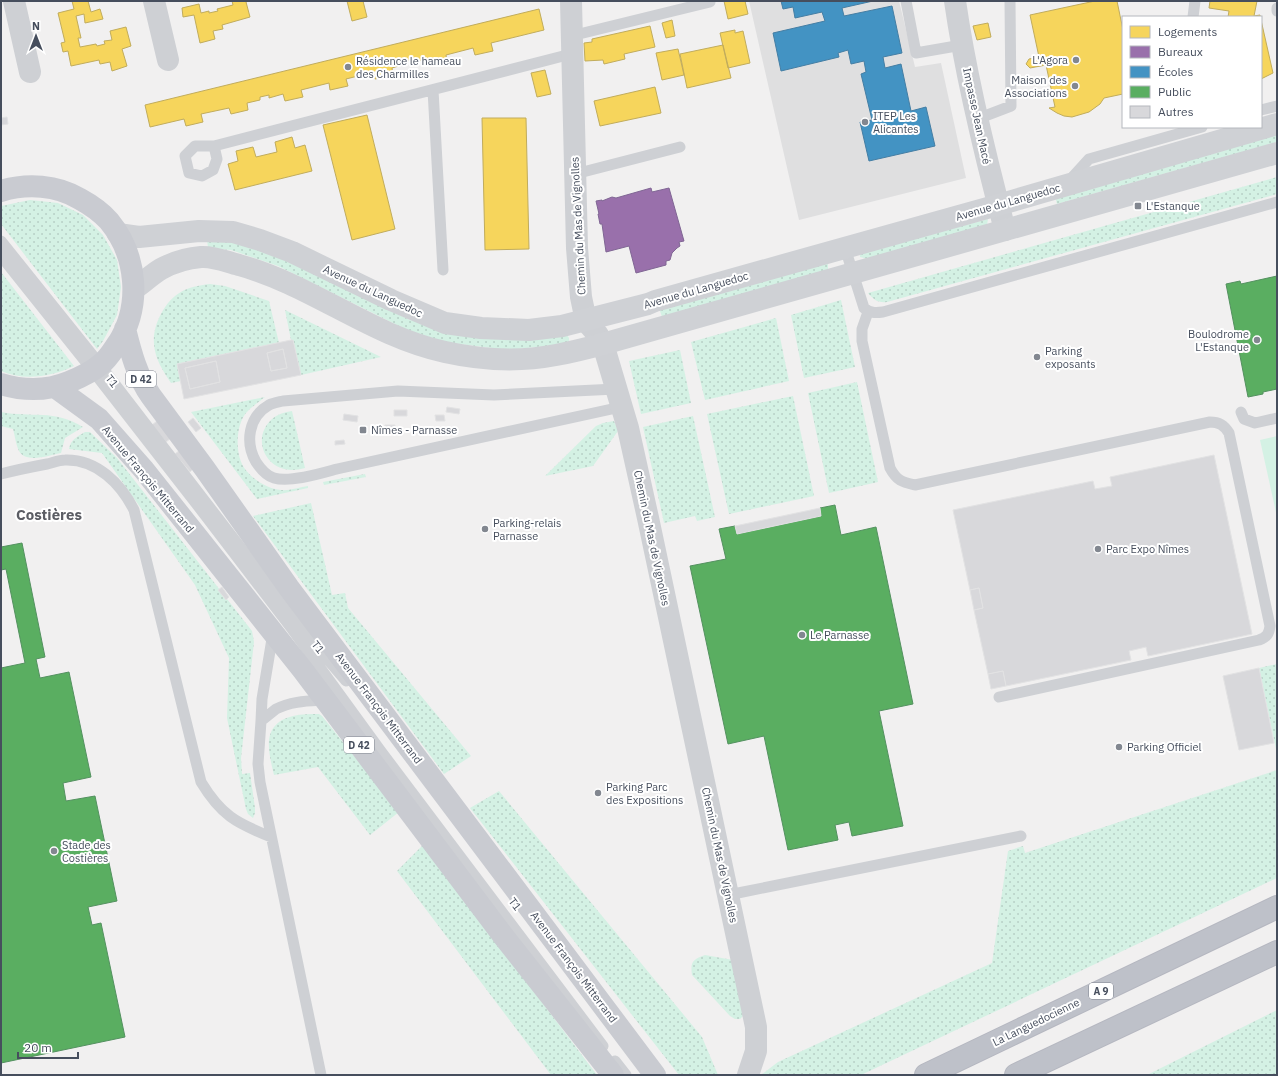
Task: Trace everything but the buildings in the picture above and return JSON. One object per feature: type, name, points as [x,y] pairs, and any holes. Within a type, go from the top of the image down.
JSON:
[{"type":"highway","name":"La Languedocienne","points":[[926,1075],[1277,907]]},
{"type":"highway","points":[[1016,1075],[1277,952]]},
{"type":"main road","points":[[1,384],[19,389],[55,387],[78,379],[97,368],[110,355],[125,329],[132,310],[134,289],[128,253],[109,221],[98,210],[75,196],[61,191],[44,187],[7,187]]},
{"type":"main road","name":"Avenue François Mitterrand","points":[[125,329],[132,360],[151,396],[205,469],[289,588],[655,1075]]},
{"type":"main road","name":"Avenue François Mitterrand","points":[[55,387],[99,419],[144,470],[325,700],[504,937],[613,1075]]},
{"type":"street","points":[[14,1],[30,72]]},
{"type":"street","points":[[154,1],[168,60]]},
{"type":"street","name":"Chemin du Mas de Vignolles","points":[[570,1],[577,248],[582,304],[586,321],[598,335],[603,344],[628,428],[651,530],[756,1027],[756,1051],[748,1075]]},
{"type":"street","name":"Impasse Jean Macé","points":[[955,1],[962,45],[977,118],[1005,230]]},
{"type":"street","name":"Avenue du Languedoc","points":[[118,234],[139,237],[198,231],[233,232],[292,252],[391,300],[444,323],[480,328],[529,330],[586,321],[998,205],[1277,124]]},
{"type":"street","points":[[134,289],[161,269],[175,263],[201,257],[217,259],[281,279],[381,330],[416,344],[445,352],[483,358],[521,359],[556,355],[603,344],[655,328],[852,274],[1277,153]]},
{"type":"lane","points":[[906,1],[916,53],[962,45]]},
{"type":"lane","points":[[977,118],[1011,106],[1010,1]]},
{"type":"lane","points":[[1193,16],[1195,1]]},
{"type":"lane","points":[[214,146],[433,90],[710,2]]},
{"type":"lane","points":[[433,90],[443,270]]},
{"type":"lane","points":[[1262,110],[1277,106]]},
{"type":"lane","points":[[1064,186],[1089,159],[1198,128]]},
{"type":"lane","points":[[575,174],[680,147]]},
{"type":"lane","points":[[845,248],[864,308],[868,312],[875,313],[1277,202]]},
{"type":"lane","name":"T1","points":[[1,241],[292,629],[380,750],[626,1075]]},
{"type":"lane","name":"T1","points":[[1,256],[97,368],[321,652],[344,679],[645,1075]]},
{"type":"lane","points":[[868,312],[862,329],[862,341],[890,468],[894,477],[902,482],[915,485],[1210,422],[1217,422],[1225,426],[1229,433],[1270,626],[1269,634],[1259,640],[1000,697]]},
{"type":"lane","points":[[398,392],[619,398],[313,475],[288,479],[274,478],[265,473],[254,457],[250,446],[252,423],[269,405],[283,401],[398,392]]},
{"type":"lane","points":[[1241,412],[1244,419],[1255,423],[1277,418]]},
{"type":"lane","points":[[1,474],[65,460],[83,463],[100,470],[115,481],[126,495],[134,510],[201,782],[211,798],[225,813],[246,826],[271,837]]},
{"type":"lane","points":[[273,633],[262,699],[262,721],[258,764],[271,837],[321,1075]]},
{"type":"lane","points":[[262,721],[277,709],[288,705],[299,702],[325,700]]},
{"type":"lane","points":[[728,895],[1021,836]]},
{"type":"shaded area","name":"ITEP Les Alicantes","points":[[749,1],[899,1],[915,67],[941,63],[966,178],[799,220]]},
{"type":"green space","points":[[1277,132],[1277,142],[1057,204],[1055,196]]},
{"type":"green space","points":[[1277,177],[1277,194],[887,302],[876,300],[868,293]]},
{"type":"green space","points":[[30,200],[58,203],[83,215],[103,235],[117,260],[121,287],[117,315],[97,349],[1,224],[1,206]]},
{"type":"green space","points":[[988,219],[987,225],[868,259],[860,257],[860,253]]},
{"type":"green space","points":[[207,239],[219,239],[261,249],[410,320],[567,335],[569,341],[566,344],[507,350],[444,342],[405,329],[278,266],[231,250],[208,248]]},
{"type":"green space","points":[[827,262],[828,269],[825,271],[662,317],[659,308]]},
{"type":"green space","points":[[1,272],[74,366],[56,373],[28,377],[1,371]]},
{"type":"green space","points":[[210,284],[225,286],[269,301],[279,343],[181,381],[171,383],[156,355],[154,336],[158,321],[170,300],[175,296],[187,289]]},
{"type":"green space","points":[[841,300],[855,367],[804,378],[791,315]]},
{"type":"green space","points":[[285,310],[381,357],[301,375],[293,340],[291,340]]},
{"type":"green space","points":[[776,318],[789,381],[705,400],[691,342]]},
{"type":"green space","points":[[680,350],[691,403],[641,414],[629,361]]},
{"type":"green space","points":[[857,382],[878,482],[829,493],[808,393]]},
{"type":"green space","points":[[793,396],[814,496],[729,514],[707,414]]},
{"type":"green space","points":[[265,397],[246,413],[240,424],[238,446],[240,460],[254,479],[270,488],[284,490],[308,486],[308,488],[257,499],[191,412]]},
{"type":"green space","points":[[292,411],[305,468],[292,470],[283,469],[268,459],[264,452],[262,435],[272,419]]},
{"type":"green space","points":[[1,412],[52,416],[72,421],[83,427],[65,438],[61,453],[45,457],[32,458],[22,455],[19,451],[13,429],[1,426]]},
{"type":"green space","points":[[693,416],[715,517],[697,521],[695,516],[664,523],[643,427]]},
{"type":"green space","points":[[614,421],[618,431],[593,466],[545,476],[596,426]]},
{"type":"green space","points":[[85,432],[90,432],[117,458],[252,631],[254,642],[241,758],[242,774],[250,773],[255,808],[253,818],[248,814],[246,809],[227,718],[229,658],[195,585],[102,453],[69,449],[73,441]]},
{"type":"green space","points":[[1277,436],[1277,517],[1260,440]]},
{"type":"green space","points":[[365,474],[366,477],[324,485],[323,482]]},
{"type":"green space","points":[[311,503],[332,595],[345,593],[348,608],[471,756],[444,774],[253,516]]},
{"type":"green space","points":[[1277,664],[1277,754],[1259,668]]},
{"type":"green space","points":[[303,714],[319,714],[399,812],[370,835],[318,767],[274,775],[270,756],[269,739],[271,732],[276,725],[293,716]]},
{"type":"green space","points":[[1277,770],[1277,878],[861,1075],[761,1075],[778,1062],[992,963],[1008,851],[1023,846],[1025,853]]},
{"type":"green space","points":[[499,791],[702,1037],[718,1075],[679,1075],[470,808]]},
{"type":"green space","points":[[423,845],[597,1075],[551,1075],[397,871]]},
{"type":"green space","points":[[705,955],[733,960],[743,1016],[740,1019],[735,1019],[730,1016],[692,975],[693,962]]},
{"type":"green space","points":[[1277,1010],[1277,1075],[1147,1075]]},
{"type":"place","name":"L'Agora","points":[[1076,60]]},
{"type":"place","name":"Résidence le hameau des Charmilles","points":[[348,67]]},
{"type":"place","name":"Maison des Associations","points":[[1075,86]]},
{"type":"place","name":"ITEP Les Alicantes","points":[[865,122]]},
{"type":"place","name":"L'Estanque","points":[[1138,206]]},
{"type":"place","name":"Boulodrome L'Estanque","points":[[1257,340]]},
{"type":"place","name":"Parking exposants","points":[[1037,357]]},
{"type":"place","name":"Nîmes - Parnasse","points":[[363,430]]},
{"type":"place","name":"Parking-relais Parnasse","points":[[485,529]]},
{"type":"place","name":"Parc Expo Nîmes","points":[[1098,549]]},
{"type":"place","name":"Le Parnasse","points":[[802,635]]},
{"type":"place","name":"Parking Officiel","points":[[1119,747]]},
{"type":"place","name":"Parking Parc des Expositions","points":[[598,793]]},
{"type":"place","name":"Stade des Costières","points":[[54,851]]},
{"type":"district","name":"Costières","points":[[49,515]]}]
